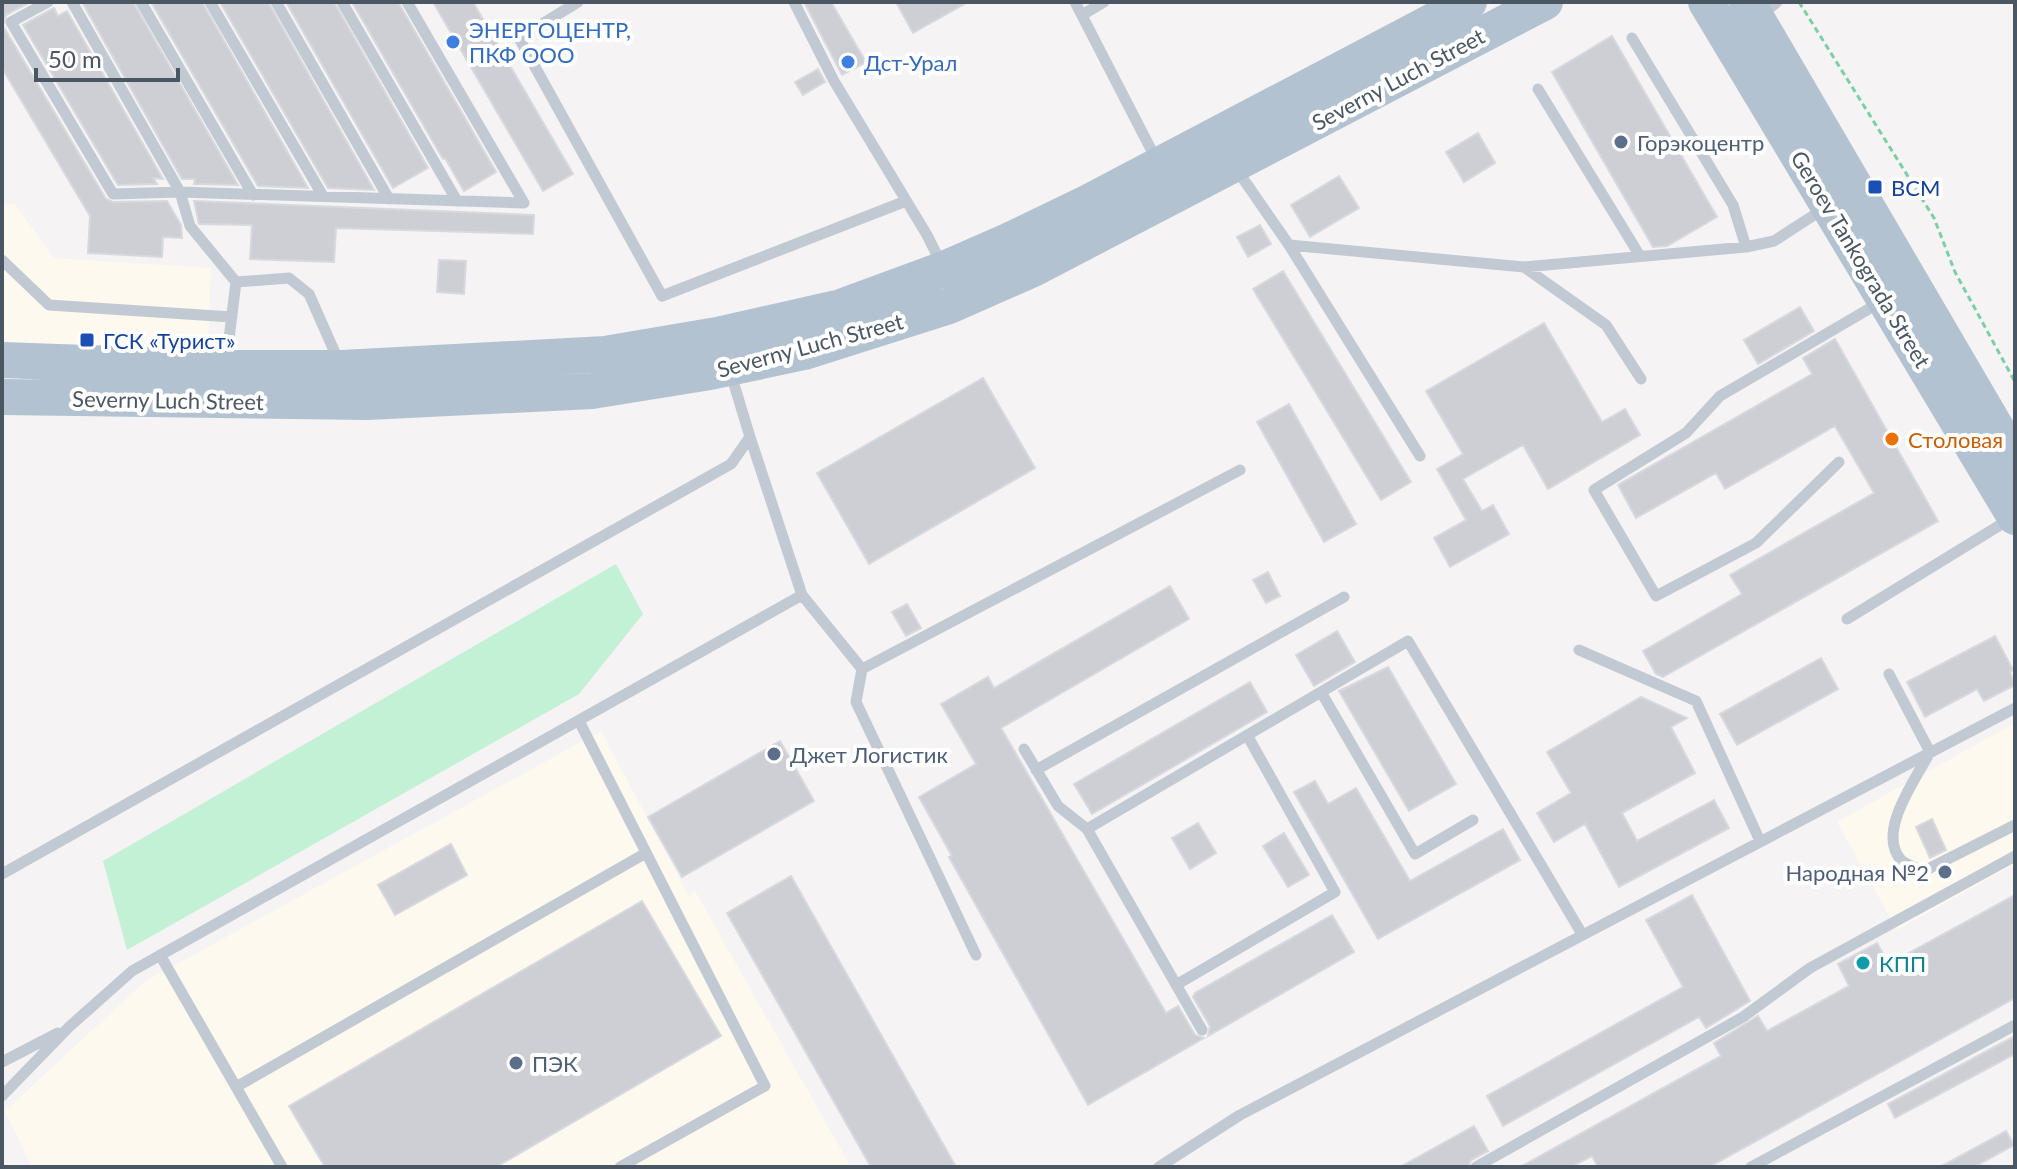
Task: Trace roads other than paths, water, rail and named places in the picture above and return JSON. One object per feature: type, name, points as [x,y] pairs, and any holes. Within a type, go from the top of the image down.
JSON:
[{"type":"main road","name":"Severny Luch Street","points":[[2,360],[226,368],[342,368],[605,354],[717,335],[841,307],[944,269],[1062,215],[1425,18],[1469,2]]},
{"type":"main road","name":"Severny Luch Street","points":[[2,397],[367,402],[592,391],[804,352],[949,306],[1033,269],[1545,2]]},
{"type":"main road","name":"Geroev Tankograda Street","points":[[1706,2],[2015,517]]},
{"type":"main road","name":"Geroev Tankograda Street","points":[[1761,7],[1998,422],[2015,460]]},
{"type":"lane","points":[[48,2],[11,22],[113,194],[180,192],[524,203],[407,2]]},
{"type":"lane","points":[[72,2],[180,192],[190,226],[236,282],[226,368]]},
{"type":"lane","points":[[141,2],[253,195]]},
{"type":"lane","points":[[210,2],[323,196]]},
{"type":"lane","points":[[276,2],[389,199]]},
{"type":"lane","points":[[342,2],[457,201]]},
{"type":"lane","points":[[578,2],[519,38],[662,296],[906,201]]},
{"type":"lane","points":[[794,2],[834,81],[944,269]]},
{"type":"lane","points":[[1075,2],[1159,165]]},
{"type":"lane","points":[[1082,15],[1104,2]]},
{"type":"lane","points":[[1632,38],[1733,205],[1746,247]]},
{"type":"lane","points":[[1538,89],[1640,256]]},
{"type":"lane","points":[[1233,164],[1289,245],[1420,456]]},
{"type":"lane","points":[[1289,245],[1524,267],[1746,247],[1774,241],[1829,206]]},
{"type":"lane","points":[[2,260],[49,305],[232,317]]},
{"type":"lane","points":[[1524,267],[1606,325],[1641,379]]},
{"type":"lane","points":[[236,282],[289,278],[309,294],[342,368]]},
{"type":"lane","points":[[1839,462],[1756,543],[1656,596],[1594,490],[1686,433],[1720,396],[1885,300]]},
{"type":"lane","points":[[729,368],[802,595],[862,669],[856,702],[976,955]]},
{"type":"lane","points":[[2,874],[731,464],[750,437]]},
{"type":"lane","points":[[862,669],[1240,470]]},
{"type":"lane","points":[[1847,619],[2015,517]]},
{"type":"lane","points":[[2,1096],[69,1027],[132,971],[802,595]]},
{"type":"lane","points":[[1036,770],[1344,597]]},
{"type":"lane","points":[[1087,829],[1408,641],[1582,934]]},
{"type":"lane","points":[[1579,650],[1696,701],[1760,841]]},
{"type":"lane","points":[[1889,674],[1930,752]]},
{"type":"lane","points":[[1321,692],[1415,854],[1473,820]]},
{"type":"lane","points":[[1159,1167],[1240,1115],[2015,708]]},
{"type":"lane","points":[[579,721],[765,1086],[620,1167]]},
{"type":"lane","points":[[1176,985],[1335,892],[1247,735]]},
{"type":"lane","points":[[1024,749],[1058,806],[1087,829],[1202,1030]]},
{"type":"lane","points":[[1930,752],[1895,819],[1892,841],[1902,861],[1924,871],[2015,825]]},
{"type":"lane","points":[[236,1087],[646,853]]},
{"type":"lane","points":[[1476,1167],[1743,1017],[1810,968],[2015,856]]},
{"type":"lane","points":[[160,955],[282,1167]]},
{"type":"lane","points":[[1751,1167],[2015,1025]]},
{"type":"lane","points":[[2,1062],[69,1027]]},
{"type":"place","name":"ЭНЕРГОЦЕНТР, ПКФ ООО","points":[[453,42]]},
{"type":"place","name":"Дст-Урал","points":[[848,62]]},
{"type":"place","name":"Горэкоцентр","points":[[1621,142]]},
{"type":"place","name":"ВСМ","points":[[1875,187]]},
{"type":"place","name":"ГСК «Турист»","points":[[87,340]]},
{"type":"place","name":"Столовая","points":[[1892,439]]},
{"type":"place","name":"Джет Логистик","points":[[774,754]]},
{"type":"place","name":"Народная №2","points":[[1945,872]]},
{"type":"place","name":"КПП","points":[[1863,963]]},
{"type":"place","name":"ПЭК","points":[[516,1063]]}]
